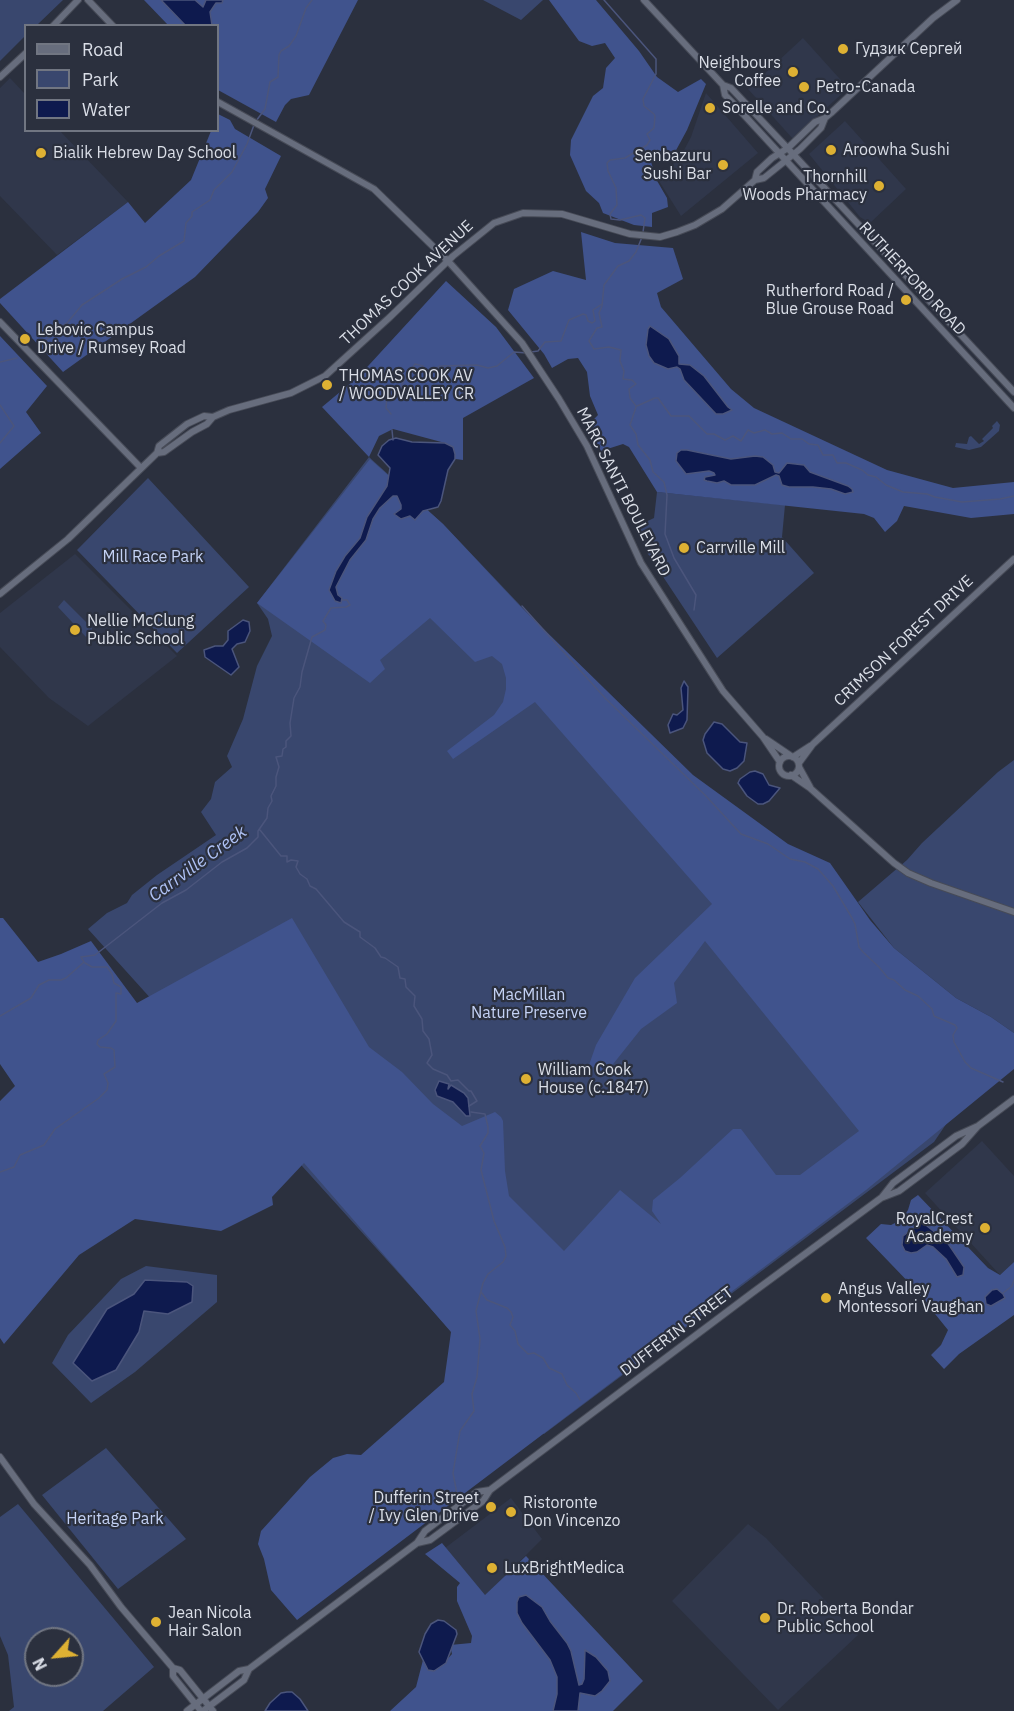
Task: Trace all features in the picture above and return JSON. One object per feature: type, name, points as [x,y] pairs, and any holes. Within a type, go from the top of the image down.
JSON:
[{"type":"street","points":[[55,24],[78,0]]},
{"type":"street","points":[[88,0],[111,24]]},
{"type":"street","name":"RUTHERFORD ROAD","points":[[644,0],[723,85],[731,88],[793,153],[1014,392]]},
{"type":"street","points":[[825,118],[933,18],[957,0]]},
{"type":"street","points":[[0,77],[24,55]]},
{"type":"street","name":"RUTHERFORD ROAD","points":[[723,85],[725,94],[778,154],[1014,408]]},
{"type":"street","name":"MARC SANTI BOULEVARD","points":[[219,103],[374,189],[448,261],[522,343],[587,446],[641,563],[723,691],[763,737],[780,762]]},
{"type":"street","name":"THOMAS COOK AVENUE","points":[[755,180],[757,172],[788,148],[815,122],[825,118]]},
{"type":"street","name":"THOMAS COOK AVENUE","points":[[0,594],[68,539],[157,453],[159,446],[187,424],[204,416],[213,417],[229,410],[291,393],[325,376],[448,261],[494,223],[523,213],[562,214],[630,234],[660,237],[695,225],[722,209],[755,180],[764,178],[793,153],[821,128],[825,118]]},
{"type":"street","points":[[0,322],[141,468]]},
{"type":"street","name":"CRIMSON FOREST DRIVE","points":[[792,756],[813,744],[1014,558]]},
{"type":"street","name":"MARC SANTI BOULEVARD","points":[[763,737],[792,756]]},
{"type":"street","name":"CRIMSON FOREST DRIVE","points":[[799,765],[813,744]]},
{"type":"street","points":[[810,788],[792,756],[780,762],[782,772],[791,775],[810,788],[908,873],[1014,912]]},
{"type":"street","points":[[791,775],[796,772],[799,765]]},
{"type":"street","name":"DUFFERIN STREET","points":[[187,1711],[239,1671],[249,1669],[417,1543],[425,1531],[477,1492],[490,1490],[881,1198],[893,1183],[956,1136],[978,1126],[1014,1099]]},
{"type":"street","points":[[0,1457],[29,1497],[90,1565],[121,1607],[172,1668],[173,1676],[196,1704],[207,1710]]},
{"type":"street","points":[[172,1668],[180,1670],[203,1698],[207,1710]]},
{"type":"street","name":"DUFFERIN STREET","points":[[207,1710],[244,1680],[249,1669]]},
{"type":"shaded area","points":[[144,0],[358,0],[309,95],[291,99],[276,122],[219,91],[219,24],[167,24]]},
{"type":"shaded area","points":[[549,0],[596,0],[639,51],[657,77],[678,92],[701,79],[706,84],[687,130],[674,154],[650,158],[656,179],[667,198],[668,207],[652,213],[652,227],[634,225],[603,213],[599,203],[586,191],[570,155],[571,140],[593,96],[603,88],[606,68],[615,58],[605,43],[592,46],[579,41]]},
{"type":"shaded area","points":[[803,38],[848,88],[793,139],[748,89]]},
{"type":"shaded area","name":"Bialik Hebrew Day School","points":[[10,78],[24,93],[24,132],[61,132],[128,202],[57,255],[0,196],[0,88]]},
{"type":"shaded area","points":[[706,93],[758,153],[681,216],[659,181],[683,152],[691,137]]},
{"type":"shaded area","points":[[219,114],[230,120],[235,129],[281,156],[265,189],[268,198],[258,212],[195,277],[63,372],[0,303],[0,299],[128,202],[145,223],[191,180],[211,132],[219,132]]},
{"type":"shaded area","points":[[845,121],[906,189],[870,223],[860,217],[809,154]]},
{"type":"shaded area","points":[[581,232],[615,243],[673,248],[683,279],[657,293],[661,307],[731,389],[754,408],[887,470],[953,488],[1014,482],[1014,514],[971,518],[904,506],[897,521],[885,532],[874,518],[864,514],[657,492],[629,447],[623,444],[601,451],[588,425],[598,415],[590,396],[587,372],[578,358],[568,359],[552,368],[544,354],[508,310],[514,289],[553,271],[586,280]]},
{"type":"shaded area","points":[[446,281],[496,327],[534,378],[463,418],[463,460],[448,458],[445,443],[393,429],[379,436],[369,457],[322,407],[358,377]]},
{"type":"shaded area","points":[[0,336],[47,386],[26,412],[41,433],[0,469]]},
{"type":"shaded area","points":[[370,459],[443,524],[517,603],[693,775],[788,844],[830,863],[870,920],[894,948],[956,998],[991,1017],[1014,1033],[1014,1069],[866,1190],[297,1620],[271,1590],[258,1544],[261,1531],[310,1477],[333,1458],[347,1454],[361,1455],[444,1382],[451,1332],[304,1163],[272,1197],[273,1205],[221,1231],[135,1219],[79,1255],[4,1344],[0,1338],[0,1101],[15,1086],[0,1064],[0,918],[3,918],[38,962],[91,941],[137,1003],[292,918],[369,1047],[402,1072],[433,1104],[462,1126],[495,1112],[501,1117],[509,1196],[564,1251],[620,1190],[661,1224],[652,1211],[653,1200],[733,1129],[741,1129],[776,1175],[800,1175],[859,1131],[705,941],[674,983],[677,1003],[641,1029],[606,1073],[589,1065],[596,1045],[635,978],[712,904],[535,702],[453,759],[447,751],[494,715],[503,702],[506,678],[502,664],[492,656],[475,662],[430,618],[380,660],[385,669],[370,683],[257,603]]},
{"type":"shaded area","name":"Nellie McClung Public School","points":[[75,554],[177,656],[88,726],[49,698],[0,647],[0,613]]},
{"type":"shaded area","name":"RoyalCrest Academy","points":[[982,1141],[1014,1176],[1014,1262],[1000,1275],[925,1193]]},
{"type":"shaded area","points":[[918,1195],[988,1268],[1000,1275],[1014,1262],[1014,1315],[959,1354],[944,1369],[931,1355],[941,1345],[948,1330],[915,1289],[866,1238],[881,1224],[891,1225],[901,1220],[911,1200]]},
{"type":"shaded area","points":[[511,1498],[542,1539],[485,1596],[445,1548]]},
{"type":"shaded area","name":"Dr. Roberta Bondar Public School","points":[[748,1524],[766,1538],[858,1635],[778,1710],[672,1601]]},
{"type":"shaded area","points":[[442,1543],[485,1595],[526,1556],[643,1681],[613,1711],[390,1711],[416,1687],[423,1660],[432,1671],[441,1666],[452,1654],[450,1645],[471,1643],[472,1636],[457,1601],[457,1587],[460,1583],[425,1554]]},
{"type":"green space","points":[[0,0],[63,0],[38,24],[24,24],[24,37],[0,61]]},
{"type":"green space","points":[[483,0],[543,0],[521,20]]},
{"type":"green space","points":[[997,421],[1000,425],[999,431],[981,447],[969,450],[955,447],[956,443],[967,444],[971,436],[979,444],[984,441],[982,439]]},
{"type":"green space","name":"MacMillan Nature Preserve","points":[[369,457],[443,524],[519,604],[955,1111],[934,1142],[544,1434],[88,929],[107,913],[127,903],[132,895],[157,875],[216,835],[201,812],[211,799],[215,782],[232,767],[227,756],[243,719],[257,666],[272,636],[268,619],[257,603]]},
{"type":"green space","name":"Mill Race Park","points":[[148,478],[249,587],[177,653],[77,550]]},
{"type":"green space","points":[[657,492],[785,505],[782,537],[814,573],[717,658],[648,554],[635,527],[654,518]]},
{"type":"green space","points":[[64,600],[92,628],[86,637],[58,607]]},
{"type":"green space","points":[[1014,760],[1014,1033],[991,1017],[956,998],[894,948],[858,902],[907,860],[922,843],[998,772]]},
{"type":"green space","points":[[146,1266],[217,1275],[217,1302],[135,1372],[91,1403],[52,1363],[68,1335],[121,1279]]},
{"type":"green space","name":"Heritage Park","points":[[106,1448],[186,1539],[118,1589],[42,1495]]},
{"type":"green space","points":[[18,1504],[154,1667],[103,1711],[9,1711],[14,1707],[8,1655],[0,1636],[0,1517]]},
{"type":"water","points":[[161,0],[195,0],[203,7],[206,0],[223,0],[222,3],[216,3],[210,12],[212,24],[184,24]]},
{"type":"water","points":[[650,326],[669,339],[679,356],[679,364],[690,365],[704,376],[732,410],[716,414],[684,380],[680,369],[677,367],[668,369],[654,363],[646,345]]},
{"type":"water","points":[[396,438],[412,442],[445,443],[453,447],[455,459],[448,470],[441,501],[438,507],[423,511],[415,520],[410,516],[401,519],[394,514],[401,509],[397,496],[393,496],[380,508],[373,519],[366,540],[350,560],[336,587],[338,595],[342,598],[341,603],[335,601],[329,590],[336,571],[360,538],[367,517],[387,486],[390,468],[378,455],[382,446]]},
{"type":"water","points":[[681,450],[731,459],[763,457],[773,465],[775,472],[779,473],[787,463],[804,465],[810,472],[848,486],[853,492],[845,494],[831,489],[789,487],[782,485],[779,476],[776,475],[755,485],[731,485],[724,481],[717,483],[707,481],[704,480],[705,477],[715,475],[714,473],[709,471],[686,474],[676,461],[677,453]]},
{"type":"water","points":[[243,620],[249,622],[250,631],[245,642],[237,644],[232,649],[239,667],[231,675],[205,657],[204,650],[223,646],[228,640],[228,631]]},
{"type":"water","points":[[684,681],[688,687],[687,720],[683,728],[670,733],[668,725],[673,714],[677,715],[683,710],[681,688]]},
{"type":"water","points":[[714,722],[722,724],[740,742],[747,743],[744,761],[730,771],[723,769],[707,753],[703,740]]},
{"type":"water","points":[[755,771],[763,774],[769,785],[780,788],[769,801],[763,804],[758,804],[747,796],[738,783],[740,779]]},
{"type":"water","points":[[439,1081],[449,1084],[448,1089],[451,1085],[464,1093],[468,1098],[470,1116],[466,1116],[453,1102],[437,1096],[435,1090]]},
{"type":"water","points":[[922,1222],[947,1242],[964,1267],[963,1275],[957,1277],[946,1259],[933,1247],[927,1245],[911,1253],[905,1251],[902,1245],[903,1236]]},
{"type":"water","points":[[145,1280],[187,1282],[193,1286],[192,1302],[168,1314],[144,1311],[139,1332],[116,1370],[92,1381],[73,1363],[107,1309],[134,1294]]},
{"type":"water","points":[[997,1289],[1005,1298],[991,1306],[986,1304],[985,1297],[992,1290]]},
{"type":"water","points":[[526,1595],[542,1607],[567,1643],[579,1685],[584,1679],[585,1650],[596,1657],[608,1671],[610,1681],[602,1691],[595,1696],[580,1693],[578,1711],[553,1711],[557,1694],[557,1677],[550,1660],[517,1613],[519,1597]]},
{"type":"water","points":[[438,1620],[444,1621],[456,1630],[457,1634],[446,1663],[434,1671],[428,1670],[419,1652],[425,1634],[431,1624]]},
{"type":"water","points":[[292,1692],[300,1699],[308,1711],[265,1711],[281,1693]]},
{"type":"waterway","points":[[256,121],[265,109],[270,82],[278,77],[279,55],[296,36],[306,8],[312,0]]},
{"type":"waterway","name":"Carrville Creek","points":[[604,0],[656,59],[656,74],[643,99],[644,106],[655,116],[654,128],[647,134],[650,140],[647,145],[625,158],[610,160],[607,163],[616,188],[617,205],[610,214],[611,219],[620,220],[641,215],[645,218],[643,232]]},
{"type":"waterway","points":[[42,344],[67,323],[82,305],[122,279],[146,267],[184,241],[186,223],[192,216],[192,212],[210,200],[214,190],[232,172],[254,125]]},
{"type":"waterway","points":[[636,406],[630,398],[629,389],[636,384],[632,380],[623,379],[621,350],[609,347],[594,349],[589,341],[597,328],[602,327],[599,313],[604,285],[618,266],[629,261],[636,252],[642,237]]},
{"type":"waterway","name":"Carrville Creek","points":[[531,352],[538,351],[545,342],[561,341],[569,320],[583,314],[586,315],[588,321],[592,323],[595,321],[593,310],[602,304]]},
{"type":"waterway","name":"Carrville Creek","points":[[391,414],[386,408],[387,397],[400,392],[402,384],[415,364],[423,366],[428,377],[433,379],[436,376],[436,368],[440,366],[477,365],[488,368],[497,366],[514,352],[527,353]]},
{"type":"waterway","points":[[0,362],[17,358]]},
{"type":"waterway","points":[[637,406],[658,398],[671,416],[689,416],[707,434],[714,434],[725,440],[733,436],[741,441],[748,430],[754,433],[765,430],[772,434],[782,433],[791,439],[802,439],[809,444],[818,445],[823,455],[833,455],[837,463],[846,463],[862,470],[886,485],[903,492],[927,494],[962,502],[1014,496]]},
{"type":"waterway","points":[[0,405],[14,426],[0,443]]},
{"type":"waterway","points":[[636,407],[630,425],[636,434],[638,445],[650,460],[653,472],[664,482],[667,495],[665,534],[674,558],[696,595],[694,610]]},
{"type":"waterway","name":"Carrville Creek","points":[[392,430],[393,440]]},
{"type":"waterway","name":"Carrville Creek","points":[[84,962],[81,957],[95,955],[162,903],[186,890],[222,862],[247,848],[258,837],[258,831],[267,818],[268,808],[272,801],[271,796],[276,786],[279,767],[276,757],[282,756],[286,741],[291,736],[290,723],[294,698],[300,687],[312,637],[325,630],[326,625],[323,621],[331,608],[350,605],[347,600],[342,600]]},
{"type":"waterway","points":[[522,606],[606,699],[705,795],[741,834],[768,844],[790,859],[805,862],[818,869],[833,886],[852,918],[859,947],[863,952],[888,978],[918,996],[932,1009],[934,1016],[955,1025],[957,1028],[953,1035],[954,1042],[971,1068],[1003,1082]]},
{"type":"waterway","points":[[260,830],[281,856],[287,856],[287,862],[298,861],[296,867],[300,874],[344,922],[360,932],[360,937],[375,948],[381,957],[398,967],[400,978],[405,979],[406,987],[415,996],[414,1006],[422,1019],[423,1031],[429,1039],[432,1055],[427,1063],[433,1069],[447,1075],[451,1081],[458,1080],[471,1091],[477,1101],[469,1106]]},
{"type":"waterway","points":[[0,1016],[31,998],[39,985],[49,980],[66,978],[84,962]]},
{"type":"waterway","name":"Carrville Creek","points":[[0,1172],[14,1167],[20,1155],[44,1145],[55,1129],[107,1090],[108,1083],[104,1074],[115,1067],[114,1050],[100,1047],[97,1044],[116,1021],[116,993],[121,994],[121,987],[114,983],[107,967],[92,967],[85,963]]},
{"type":"waterway","points":[[457,1494],[453,1473],[460,1431],[474,1411],[472,1394],[477,1377],[480,1339],[476,1311],[483,1283],[488,1274],[503,1262],[506,1256],[481,1170],[484,1153],[480,1146],[488,1133],[485,1114],[471,1112]]},
{"type":"waterway","points":[[1003,1293],[1012,1286],[1014,1280]]},
{"type":"waterway","points":[[481,1292],[487,1300],[511,1312],[513,1317],[510,1325],[515,1331],[518,1344],[528,1354],[534,1353],[543,1358],[549,1368],[562,1374],[567,1385],[580,1400]]},
{"type":"place","name":"Гудзик Сергей","points":[[843,49]]},
{"type":"place","name":"Neighbours Coffee","points":[[793,72]]},
{"type":"place","name":"Petro-Canada","points":[[804,87]]},
{"type":"place","name":"Sorelle and Co.","points":[[710,108]]},
{"type":"place","name":"Aroowha Sushi","points":[[831,150]]},
{"type":"place","name":"Bialik Hebrew Day School","points":[[41,153]]},
{"type":"place","name":"Senbazuru Sushi Bar","points":[[723,165]]},
{"type":"place","name":"Thornhill Woods Pharmacy","points":[[879,186]]},
{"type":"place","name":"Rutherford Road / Blue Grouse Road","points":[[906,300]]},
{"type":"place","name":"Lebovic Campus Drive / Rumsey Road","points":[[25,339]]},
{"type":"place","name":"THOMAS COOK AV / WOODVALLEY CR","points":[[327,385]]},
{"type":"place","name":"Carrville Mill","points":[[684,548]]},
{"type":"place","name":"Nellie McClung Public School","points":[[75,630]]},
{"type":"place","name":"William Cook House (c.1847)","points":[[526,1079]]},
{"type":"place","name":"RoyalCrest Academy","points":[[985,1228]]},
{"type":"place","name":"Angus Valley Montessori Vaughan","points":[[826,1298]]},
{"type":"place","name":"Dufferin Street / Ivy Glen Drive","points":[[491,1507]]},
{"type":"place","name":"Ristoronte Don Vincenzo","points":[[511,1512]]},
{"type":"place","name":"LuxBrightMedica","points":[[492,1568]]},
{"type":"place","name":"Dr. Roberta Bondar Public School","points":[[765,1618]]},
{"type":"place","name":"Jean Nicola Hair Salon","points":[[156,1622]]}]
